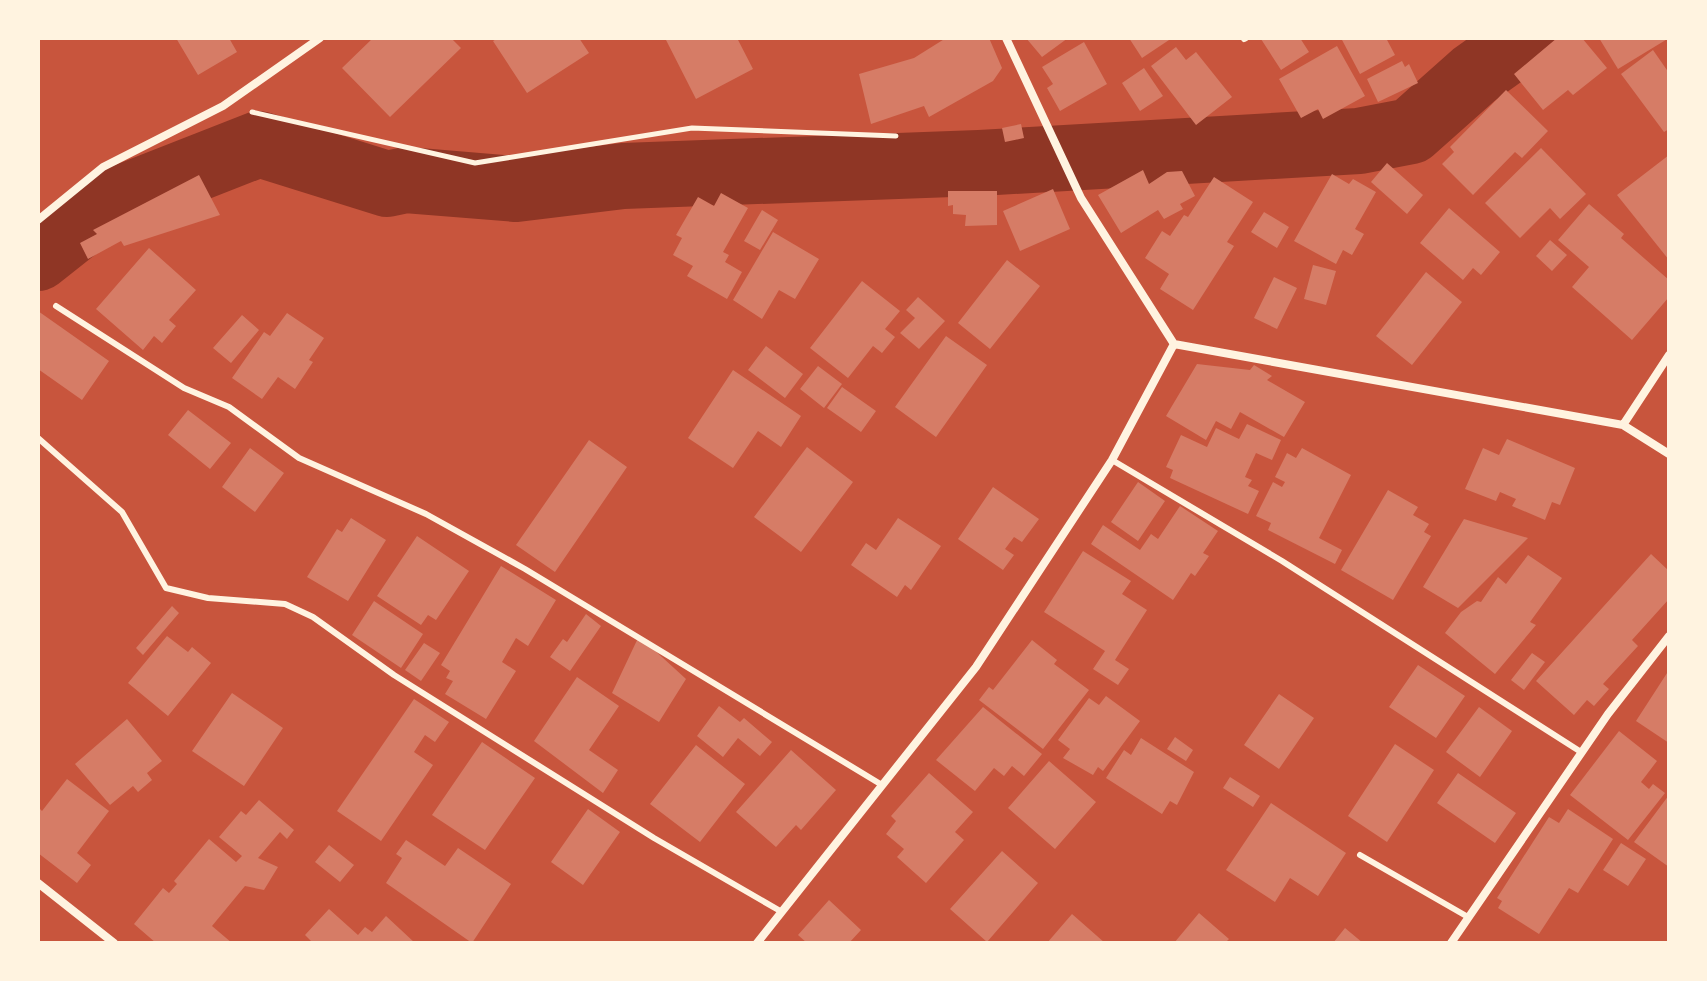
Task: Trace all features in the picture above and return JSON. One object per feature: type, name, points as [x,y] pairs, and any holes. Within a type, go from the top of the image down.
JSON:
[{"type":"street","points":[[38,220],[103,167],[223,106],[320,38]]},
{"type":"street","points":[[1006,38],[1045,129],[1081,198],[1174,344],[1623,425],[1669,454]]},
{"type":"street","points":[[757,943],[976,667],[1112,460],[1174,344]]},
{"type":"street","points":[[1623,425],[1669,355]]},
{"type":"street","points":[[1451,943],[1581,752],[1669,636]]},
{"type":"street","points":[[38,883],[114,943]]},
{"type":"lane","points":[[56,306],[184,388],[229,407],[299,458],[426,514],[512,562],[882,785]]},
{"type":"lane","points":[[38,438],[122,512],[166,588],[208,598],[285,604],[313,617],[394,675],[654,838],[782,912]]},
{"type":"lane","points":[[1112,460],[1282,561],[1581,752]]},
{"type":"lane","points":[[1360,855],[1468,917]]},
{"type":"path","points":[[223,106],[475,163],[692,128],[896,136]]},
{"type":"building","points":[[176,38],[229,38],[237,52],[198,75]]},
{"type":"building","points":[[373,38],[451,38],[461,48],[390,117],[342,68]]},
{"type":"building","points":[[498,38],[579,38],[589,53],[527,93],[493,41]]},
{"type":"building","points":[[665,38],[737,38],[753,69],[696,99]]},
{"type":"building","points":[[946,38],[989,38],[1002,68],[993,81],[929,117],[924,106],[871,124],[859,74],[914,58]]},
{"type":"building","points":[[1026,38],[1068,38],[1042,57]]},
{"type":"building","points":[[1129,38],[1172,38],[1142,58]]},
{"type":"building","points":[[1300,38],[1309,52],[1281,70],[1261,39]]},
{"type":"building","points":[[1341,38],[1386,38],[1395,55],[1360,74]]},
{"type":"building","points":[[1557,38],[1582,38],[1607,68],[1573,95],[1568,90],[1543,110],[1514,74]]},
{"type":"building","points":[[1599,38],[1669,38],[1618,69]]},
{"type":"building","points":[[1084,42],[1107,84],[1060,111],[1047,88],[1053,84],[1042,67]]},
{"type":"building","points":[[1337,46],[1365,96],[1323,119],[1318,109],[1301,118],[1279,79]]},
{"type":"building","points":[[1176,47],[1186,60],[1196,52],[1232,97],[1196,125],[1151,66]]},
{"type":"building","points":[[1653,50],[1669,73],[1669,129],[1664,132],[1621,74]]},
{"type":"building","points":[[1402,61],[1405,67],[1409,64],[1418,83],[1378,102],[1367,79]]},
{"type":"building","points":[[1144,68],[1163,96],[1140,111],[1122,83]]},
{"type":"building","points":[[1506,90],[1548,131],[1522,158],[1515,152],[1473,195],[1442,164],[1454,152],[1450,147]]},
{"type":"building","points":[[1021,124],[1024,138],[1005,142],[1002,128]]},
{"type":"building","points":[[1541,148],[1586,194],[1560,219],[1550,208],[1520,238],[1485,203]]},
{"type":"building","points":[[1669,155],[1669,260],[1617,195]]},
{"type":"building","points":[[1387,163],[1423,195],[1407,214],[1371,182]]},
{"type":"building","points":[[1143,170],[1149,184],[1167,172],[1182,171],[1195,196],[1180,204],[1183,209],[1164,219],[1158,210],[1121,233],[1098,195]]},
{"type":"building","points":[[1332,174],[1349,184],[1353,179],[1376,192],[1355,229],[1364,234],[1352,255],[1343,250],[1336,264],[1294,241]]},
{"type":"building","points":[[199,175],[220,215],[124,246],[121,241],[88,259],[80,243],[97,234],[93,230]]},
{"type":"building","points":[[1214,177],[1253,202],[1227,242],[1234,246],[1193,310],[1160,289],[1169,274],[1145,258],[1162,231],[1170,236],[1184,215],[1188,217]]},
{"type":"building","points":[[1053,189],[1070,229],[1020,251],[1003,211]]},
{"type":"building","points":[[948,191],[997,191],[997,225],[965,226],[966,215],[953,214],[953,205],[948,206]]},
{"type":"building","points":[[721,193],[748,208],[723,252],[729,255],[725,262],[742,272],[727,299],[687,276],[693,266],[673,255],[682,238],[676,235],[698,197],[714,206]]},
{"type":"building","points":[[1589,204],[1624,234],[1621,238],[1669,280],[1669,297],[1632,340],[1572,287],[1589,267],[1558,240]]},
{"type":"building","points":[[1449,208],[1500,252],[1481,275],[1473,268],[1463,280],[1420,243]]},
{"type":"building","points":[[762,210],[778,220],[760,250],[744,241]]},
{"type":"building","points":[[1264,212],[1289,227],[1277,248],[1251,232]]},
{"type":"building","points":[[773,232],[819,259],[795,299],[779,290],[762,319],[733,300]]},
{"type":"building","points":[[1550,240],[1567,255],[1552,271],[1536,256]]},
{"type":"building","points":[[149,248],[196,290],[169,320],[176,326],[162,343],[154,336],[143,350],[96,309]]},
{"type":"building","points":[[1007,260],[1040,286],[990,349],[958,323]]},
{"type":"building","points":[[1313,265],[1336,271],[1326,305],[1304,299]]},
{"type":"building","points":[[1426,272],[1462,302],[1412,365],[1376,336]]},
{"type":"building","points":[[1274,277],[1297,288],[1277,329],[1254,318]]},
{"type":"building","points":[[862,281],[900,311],[885,329],[895,337],[882,353],[873,346],[848,378],[810,348]]},
{"type":"building","points":[[918,297],[945,321],[919,349],[900,333],[915,318],[906,310]]},
{"type":"building","points":[[38,311],[109,361],[82,400],[38,369]]},
{"type":"building","points":[[287,313],[324,338],[295,389],[278,377],[262,399],[232,378],[264,332],[270,336]]},
{"type":"building","points":[[242,315],[259,330],[231,363],[213,348]]},
{"type":"building","points":[[946,336],[987,365],[936,437],[895,407]]},
{"type":"building","points":[[766,346],[803,374],[785,398],[748,370]]},
{"type":"building","points":[[1197,364],[1250,370],[1254,365],[1272,376],[1267,380],[1305,402],[1284,437],[1240,412],[1231,429],[1216,421],[1206,440],[1166,416]]},
{"type":"building","points":[[818,366],[842,384],[824,408],[800,389]]},
{"type":"building","points":[[733,370],[801,416],[781,447],[758,431],[733,468],[688,438]]},
{"type":"building","points":[[842,387],[876,411],[861,432],[827,408]]},
{"type":"building","points":[[188,410],[231,443],[210,469],[168,435]]},
{"type":"building","points":[[1247,424],[1281,440],[1272,460],[1256,453],[1245,477],[1252,480],[1248,486],[1259,491],[1248,514],[1170,478],[1173,470],[1166,467],[1181,435],[1207,447],[1216,428],[1239,439]]},
{"type":"building","points":[[1507,439],[1575,468],[1560,505],[1552,502],[1545,520],[1512,506],[1516,499],[1500,492],[1496,501],[1465,489],[1483,448],[1499,455]]},
{"type":"building","points":[[589,440],[627,467],[555,572],[516,545]]},
{"type":"building","points":[[807,447],[853,482],[801,552],[754,517]]},
{"type":"building","points":[[250,448],[284,473],[255,512],[222,487]]},
{"type":"building","points":[[1302,448],[1351,475],[1319,538],[1342,550],[1335,564],[1268,530],[1271,523],[1256,516],[1273,482],[1282,487],[1285,482],[1275,477],[1287,453],[1296,458]]},
{"type":"building","points":[[1138,482],[1165,501],[1138,541],[1111,522]]},
{"type":"building","points":[[993,487],[1039,519],[1022,542],[1014,537],[1005,549],[1014,555],[1003,570],[958,539]]},
{"type":"building","points":[[1388,490],[1418,507],[1413,515],[1429,524],[1424,532],[1431,536],[1393,600],[1341,570]]},
{"type":"building","points":[[1180,506],[1218,531],[1203,553],[1209,556],[1195,576],[1191,573],[1173,600],[1091,544],[1103,525],[1140,550],[1151,534],[1158,539]]},
{"type":"building","points":[[351,518],[386,540],[348,601],[307,577],[337,529],[342,532]]},
{"type":"building","points":[[898,518],[941,546],[911,590],[905,585],[897,597],[851,565],[866,543],[876,550]]},
{"type":"building","points":[[1464,519],[1528,538],[1458,608],[1423,587]]},
{"type":"building","points":[[417,536],[469,571],[436,620],[428,615],[421,625],[377,596]]},
{"type":"building","points":[[1083,551],[1131,581],[1122,594],[1147,610],[1115,660],[1129,669],[1118,685],[1093,669],[1105,651],[1044,612]]},
{"type":"building","points":[[1651,554],[1669,571],[1669,599],[1632,640],[1638,646],[1603,684],[1609,689],[1594,706],[1587,700],[1574,715],[1536,681]]},
{"type":"building","points":[[1528,555],[1562,578],[1530,622],[1536,625],[1495,674],[1445,633],[1461,612],[1477,601],[1481,602],[1498,577],[1506,584]]},
{"type":"building","points":[[501,566],[556,600],[528,646],[516,638],[502,662],[516,671],[486,719],[445,694],[453,681],[446,678],[450,671],[441,665]]},
{"type":"building","points":[[374,601],[423,634],[401,668],[352,635]]},
{"type":"building","points":[[172,606],[179,613],[143,655],[136,648]]},
{"type":"building","points":[[586,614],[601,626],[570,671],[550,657],[563,639],[567,642]]},
{"type":"building","points":[[167,636],[188,652],[192,647],[211,663],[168,716],[128,683]]},
{"type":"building","points":[[639,636],[686,679],[659,722],[612,693]]},
{"type":"building","points":[[1032,640],[1057,660],[1054,664],[1089,690],[1043,749],[979,700],[989,687],[993,690]]},
{"type":"building","points":[[424,643],[440,653],[421,681],[405,670]]},
{"type":"building","points":[[1532,653],[1545,662],[1524,690],[1511,680]]},
{"type":"building","points":[[1418,665],[1465,696],[1436,738],[1389,707]]},
{"type":"building","points":[[1669,670],[1669,743],[1636,721]]},
{"type":"building","points":[[577,677],[619,706],[589,750],[618,770],[603,793],[534,741]]},
{"type":"building","points":[[232,693],[283,728],[244,786],[192,751]]},
{"type":"building","points":[[1279,694],[1314,718],[1279,769],[1244,745]]},
{"type":"building","points":[[1106,696],[1140,721],[1103,771],[1098,767],[1093,775],[1063,758],[1070,749],[1058,740],[1089,698],[1099,705]]},
{"type":"building","points":[[414,699],[449,722],[435,742],[425,735],[414,752],[433,765],[381,841],[337,811]]},
{"type":"building","points":[[719,706],[740,722],[744,718],[772,742],[760,756],[738,738],[723,757],[697,736]]},
{"type":"building","points":[[983,707],[1042,754],[1024,776],[1012,766],[1004,776],[994,768],[975,791],[936,760]]},
{"type":"building","points":[[1479,707],[1512,731],[1480,777],[1446,752]]},
{"type":"building","points":[[127,719],[162,761],[147,773],[152,780],[138,792],[133,786],[110,805],[75,764]]},
{"type":"building","points":[[1619,731],[1657,761],[1641,782],[1649,789],[1653,784],[1665,793],[1628,840],[1570,795]]},
{"type":"building","points":[[1175,737],[1193,750],[1186,761],[1167,749]]},
{"type":"building","points":[[1141,738],[1194,772],[1177,805],[1170,801],[1162,814],[1106,778],[1124,750],[1131,755]]},
{"type":"building","points":[[482,742],[535,778],[485,850],[432,815]]},
{"type":"building","points":[[1395,744],[1434,770],[1387,842],[1348,816]]},
{"type":"building","points":[[696,745],[745,784],[700,842],[650,804]]},
{"type":"building","points":[[791,750],[836,790],[801,830],[796,825],[776,847],[736,812]]},
{"type":"building","points":[[1049,761],[1096,802],[1055,849],[1008,808]]},
{"type":"building","points":[[929,773],[973,812],[955,832],[964,840],[926,883],[897,857],[904,849],[886,834],[896,821],[891,816]]},
{"type":"building","points":[[1458,773],[1516,813],[1495,843],[1437,803]]},
{"type":"building","points":[[1230,777],[1260,796],[1253,807],[1223,788]]},
{"type":"building","points":[[67,779],[109,811],[77,853],[91,865],[77,883],[38,853],[38,807],[42,811]]},
{"type":"building","points":[[1669,795],[1669,867],[1634,842]]},
{"type":"building","points":[[259,800],[294,830],[287,839],[280,832],[258,858],[278,867],[264,890],[245,886],[212,926],[232,943],[156,943],[134,924],[163,888],[169,893],[177,884],[174,881],[209,839],[236,862],[242,856],[219,837],[241,811],[246,815]]},
{"type":"building","points":[[1271,803],[1346,853],[1318,896],[1290,878],[1275,902],[1226,870]]},
{"type":"building","points":[[588,809],[620,832],[583,885],[551,862]]},
{"type":"building","points":[[1568,809],[1613,839],[1578,893],[1569,888],[1539,934],[1498,908],[1502,901],[1497,898],[1549,817],[1559,823]]},
{"type":"building","points":[[406,840],[445,866],[458,848],[511,884],[472,943],[386,883],[402,858],[396,854]]},
{"type":"building","points":[[1621,843],[1646,859],[1628,886],[1603,870]]},
{"type":"building","points":[[329,845],[354,865],[340,882],[315,862]]},
{"type":"building","points":[[1002,851],[1038,883],[987,942],[950,909]]},
{"type":"building","points":[[829,900],[861,930],[849,943],[807,943],[798,935]]},
{"type":"building","points":[[329,909],[358,935],[365,927],[372,932],[386,916],[415,943],[313,943],[305,935]]},
{"type":"building","points":[[1199,913],[1229,939],[1225,943],[1174,943]]},
{"type":"building","points":[[1072,914],[1105,943],[1047,943]]},
{"type":"building","points":[[1345,928],[1363,943],[1333,943]]},
{"type":"waterway","points":[[38,258],[106,204],[259,144],[387,184],[406,180],[516,189],[623,176],[979,163],[1359,141],[1411,131],[1474,75],[1526,38]]}]
